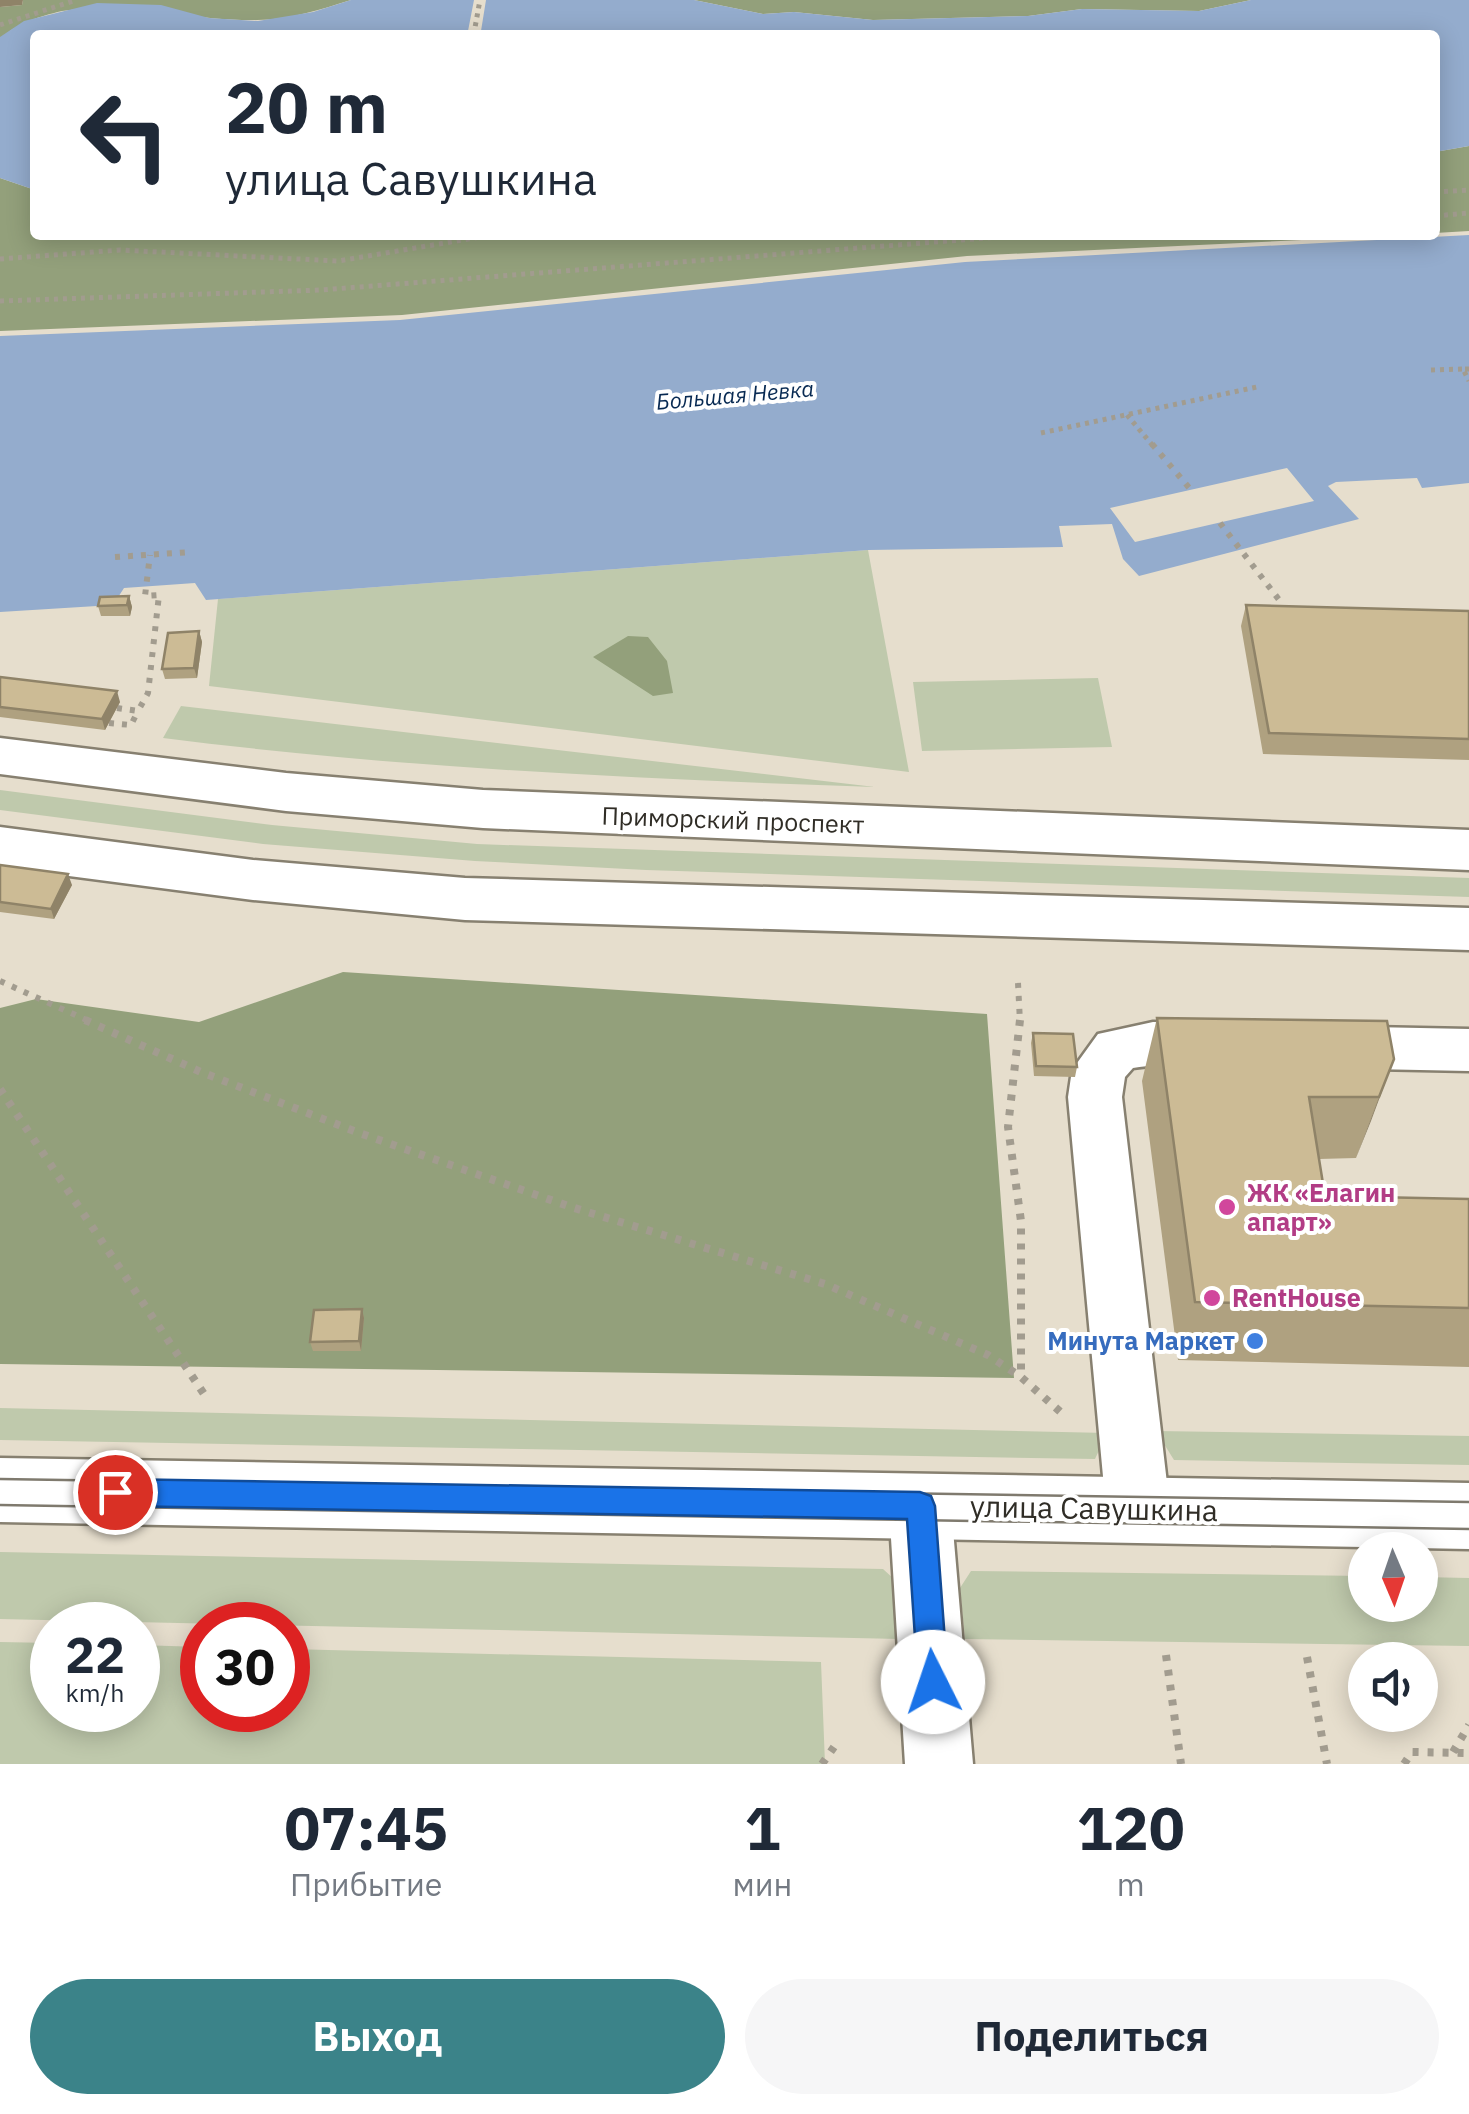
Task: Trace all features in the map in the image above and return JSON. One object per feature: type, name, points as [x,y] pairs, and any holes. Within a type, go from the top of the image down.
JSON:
[{"type":"main road","name":"Приморский проспект","points":[[0,756],[286,792],[483,808],[1469,850]]},
{"type":"main road","points":[[0,847],[253,880],[465,899],[1017,919],[1469,929]]},
{"type":"main road","name":"улица Савушкина","points":[[0,1490],[1469,1516]]},
{"type":"street","points":[[1138,1509],[1095,1097],[1098,1070],[1118,1048],[1152,1043],[1469,1050]]},
{"type":"street","points":[[920,1506],[939,1764]]},
{"type":"path","points":[[0,25],[76,0]]},
{"type":"path","points":[[475,30],[480,0]]},
{"type":"path","points":[[1440,192],[1469,190]]},
{"type":"path","points":[[1440,216],[1469,213]]},
{"type":"path","points":[[0,259],[120,250],[338,260],[461,240]]},
{"type":"path","points":[[0,302],[321,290],[961,240]]},
{"type":"path","points":[[1432,370],[1466,369],[1469,381]]},
{"type":"path","points":[[1042,433],[1257,386]]},
{"type":"path","points":[[1126,414],[1192,490]]},
{"type":"path","points":[[1220,522],[1280,600]]},
{"type":"path","points":[[115,557],[190,552]]},
{"type":"path","points":[[109,722],[131,726],[148,692],[159,595],[145,596],[150,554]]},
{"type":"path","points":[[116,708],[138,711]]},
{"type":"path","points":[[0,981],[201,1072],[362,1134],[571,1208],[825,1284],[988,1355],[1065,1416]]},
{"type":"path","points":[[1018,983],[1022,1004],[1018,1062],[1008,1116],[1021,1220],[1017,1345],[1021,1378]]},
{"type":"path","points":[[0,1090],[208,1400]]},
{"type":"path","points":[[1166,1655],[1180,1764]]},
{"type":"path","points":[[1307,1657],[1327,1764]]},
{"type":"path","points":[[1453,1753],[1469,1725]]},
{"type":"path","points":[[822,1764],[834,1747]]},
{"type":"path","points":[[1404,1764],[1412,1752],[1469,1753]]},
{"type":"green space","points":[[23,0],[351,0],[265,20],[138,9],[62,11],[22,24],[0,39],[0,7],[22,5]]},
{"type":"green space","points":[[694,0],[1251,0],[1199,11],[1082,9],[1028,16],[873,20],[794,12],[763,14]]},
{"type":"green space","points":[[1469,146],[1469,231],[1440,233],[1440,151]]},
{"type":"green space","points":[[0,178],[30,188],[30,240],[1302,240],[967,256],[402,315],[0,331]]},
{"type":"green space","points":[[868,550],[909,772],[209,686],[218,599]]},
{"type":"green space","points":[[628,636],[648,637],[667,661],[673,693],[653,696],[593,657]]},
{"type":"green space","points":[[1098,678],[1112,747],[922,751],[913,682]]},
{"type":"green space","points":[[181,706],[875,787],[518,771],[163,738]]},
{"type":"green space","points":[[0,790],[272,825],[477,844],[1469,878],[1469,897],[475,861],[263,844],[0,810]]},
{"type":"green space","points":[[343,972],[987,1014],[1014,1378],[0,1364],[0,1008],[36,999],[199,1022]]},
{"type":"green space","points":[[0,1408],[1107,1433],[1095,1459],[0,1440]]},
{"type":"green space","points":[[1156,1431],[1469,1436],[1469,1465],[1174,1460]]},
{"type":"green space","points":[[0,1552],[883,1569],[895,1580],[900,1639],[310,1626],[310,1602],[180,1602],[180,1623],[160,1623],[160,1602],[30,1602],[30,1620],[0,1619]]},
{"type":"green space","points":[[971,1571],[1348,1576],[1348,1622],[1438,1622],[1438,1577],[1469,1578],[1469,1646],[1438,1646],[1438,1642],[965,1639],[960,1588]]},
{"type":"green space","points":[[0,1642],[30,1643],[30,1732],[160,1732],[160,1646],[180,1646],[180,1732],[310,1732],[310,1650],[821,1662],[825,1764],[0,1764]]},
{"type":"water","points":[[351,0],[694,0],[763,14],[794,12],[873,20],[1028,16],[1082,9],[1199,11],[1251,0],[1469,0],[1469,146],[1440,151],[1440,30],[30,30],[30,188],[0,178],[0,37],[24,21],[97,3],[161,5],[209,18],[258,21],[313,12]]},
{"type":"water","name":"Большая Невка","points":[[1469,235],[1469,483],[1422,488],[1417,478],[1336,482],[1328,486],[1359,519],[1139,576],[1123,559],[1112,524],[1059,526],[1063,547],[868,550],[206,600],[195,583],[124,588],[113,605],[0,612],[0,336],[400,320],[965,262],[1440,240],[1440,237]]},
{"type":"pier","points":[[474,0],[486,0],[481,30],[468,30]]},
{"type":"pier","points":[[1287,468],[1314,501],[1135,542],[1110,508]]},
{"type":"building","points":[[129,596],[127,605],[98,606],[100,597]]},
{"type":"building","points":[[1246,605],[1469,611],[1469,739],[1269,733]]},
{"type":"building","points":[[199,631],[194,668],[162,669],[168,633]]},
{"type":"building","points":[[0,677],[117,691],[102,719],[0,707]]},
{"type":"building","points":[[0,865],[68,874],[51,909],[0,902]]},
{"type":"building","points":[[1157,1018],[1387,1021],[1394,1059],[1379,1097],[1309,1097],[1325,1196],[1469,1199],[1469,1308],[1195,1302]]},
{"type":"building","points":[[1033,1033],[1073,1034],[1077,1067],[1036,1066]]},
{"type":"building","points":[[362,1309],[359,1341],[310,1342],[314,1310]]},
{"type":"tram line","points":[[0,1479],[1469,1502]]},
{"type":"tram line","points":[[0,1505],[1469,1529]]},
{"type":"place","name":"ЖК «Елагин апарт»","points":[[1227,1207]]},
{"type":"place","name":"RentHouse","points":[[1212,1298]]},
{"type":"place","name":"Минута Маркет","points":[[1255,1341]]},
{"type":"route","points":[[115,1492],[920,1506],[933,1682]]}]
